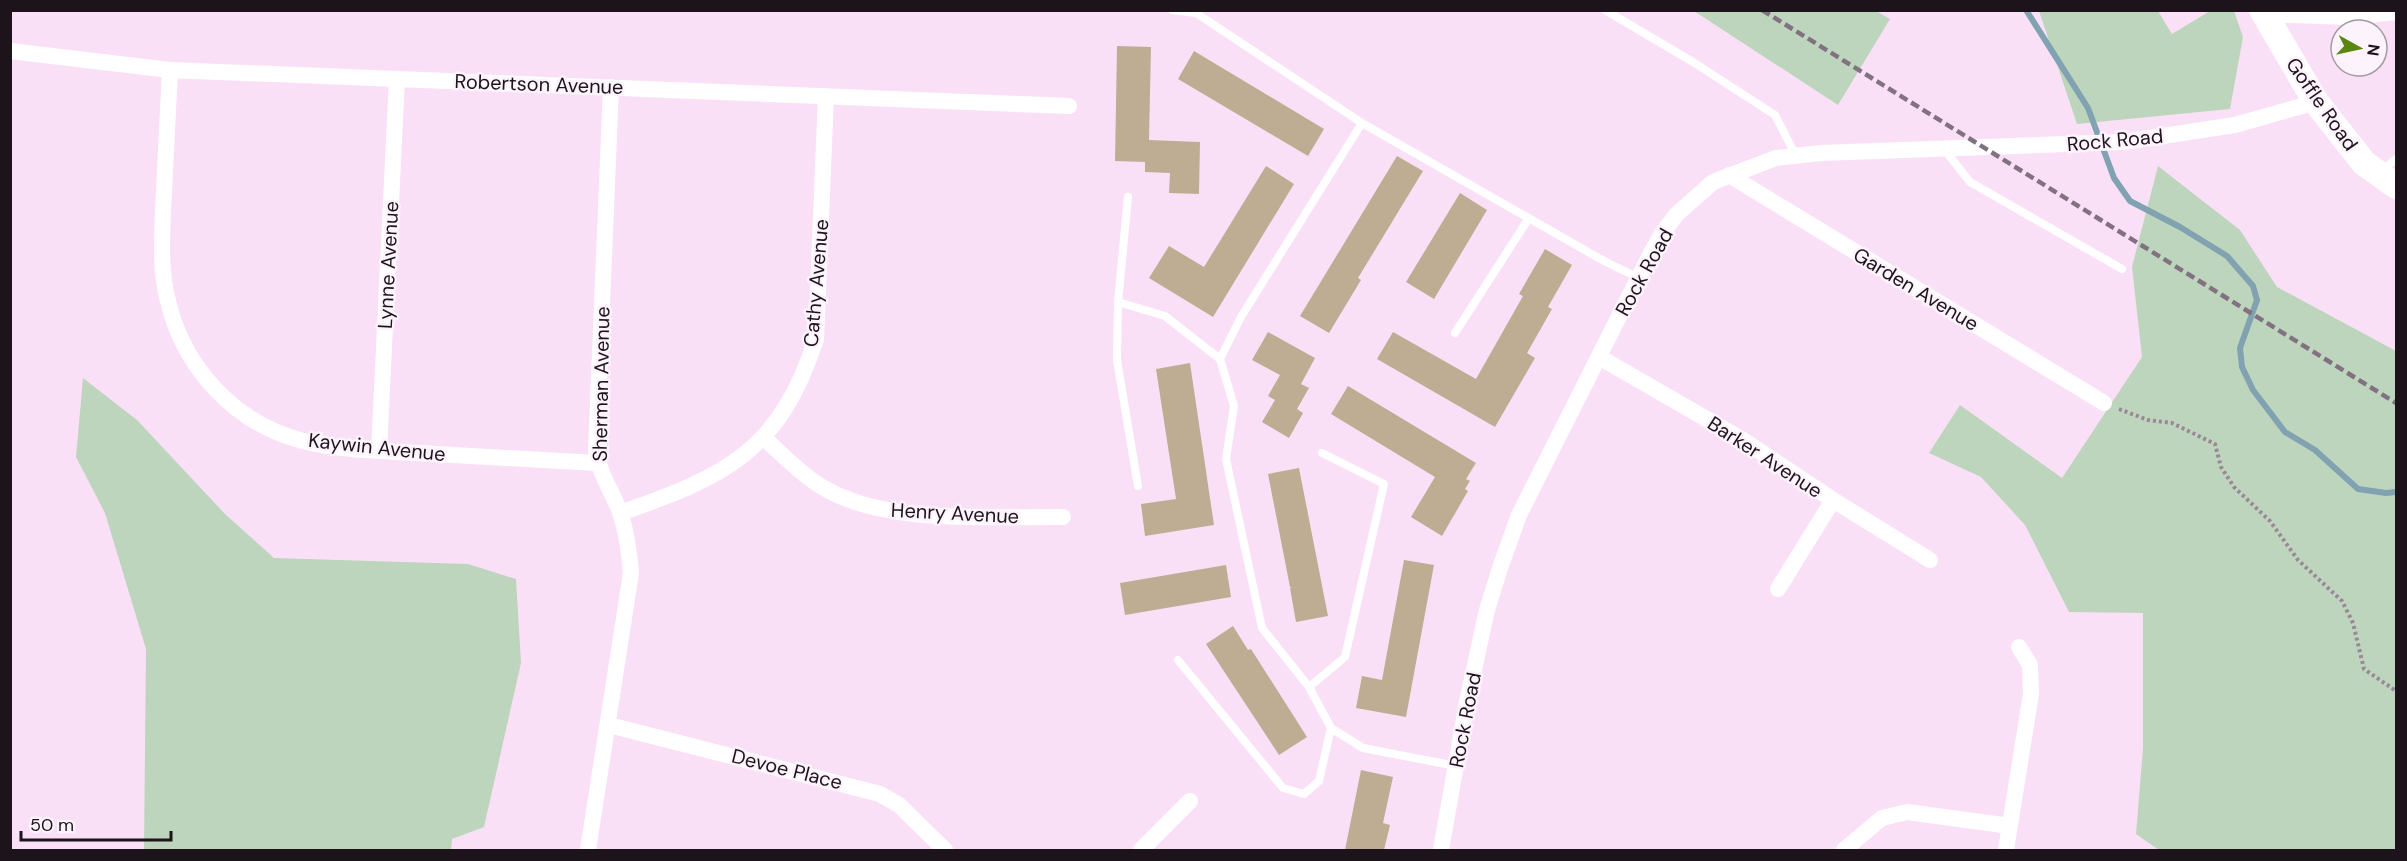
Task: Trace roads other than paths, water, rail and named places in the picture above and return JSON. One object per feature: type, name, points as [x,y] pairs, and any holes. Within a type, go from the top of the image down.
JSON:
[{"type":"main road","name":"Goffle Road","points":[[2263,12],[2316,102],[2384,170]]},
{"type":"street","points":[[2263,12],[2397,12]]},
{"type":"street","name":"Robertson Avenue","points":[[10,51],[170,70],[1069,106]]},
{"type":"street","name":"Kaywin Avenue","points":[[170,70],[162,263],[167,301],[191,359],[216,391],[232,405],[268,428],[305,442],[379,451],[598,463]]},
{"type":"street","name":"Lynne Avenue","points":[[379,451],[397,79]]},
{"type":"street","name":"Sherman Avenue","points":[[588,850],[631,573],[629,540],[620,513],[603,480],[596,450],[611,87]]},
{"type":"street","name":"Cathy Avenue","points":[[620,513],[704,481],[722,471],[763,437],[787,406],[805,372],[816,339],[826,96]]},
{"type":"street","name":"Rock Road","points":[[1440,850],[1487,610],[1519,515],[1663,232],[1696,195],[1729,175],[1795,154],[2084,144],[2167,136],[2235,125],[2316,102]]},
{"type":"street","name":"Garden Avenue","points":[[1729,175],[2104,403]]},
{"type":"street","name":"Barker Avenue","points":[[1599,357],[1743,440],[1833,500],[1930,560]]},
{"type":"street","name":"Henry Avenue","points":[[763,437],[819,486],[837,496],[874,509],[937,515],[1063,517]]},
{"type":"street","points":[[1778,589],[1833,500]]},
{"type":"street","points":[[2006,850],[2031,694],[2030,665],[2019,647]]},
{"type":"street","name":"Devoe Place","points":[[609,725],[880,794],[899,805],[945,850]]},
{"type":"street","points":[[1142,850],[1191,801]]},
{"type":"street","points":[[1844,850],[1882,818],[1907,812],[2010,826]]},
{"type":"lane","points":[[1172,10],[1196,13],[1362,123],[1528,218],[1639,278]]},
{"type":"lane","points":[[1605,10],[1693,62],[1775,116],[1795,154]]},
{"type":"lane","points":[[1220,359],[1241,317],[1362,123]]},
{"type":"lane","points":[[1944,149],[1970,182],[2122,269]]},
{"type":"lane","points":[[1128,197],[1118,302],[1117,360],[1138,486]]},
{"type":"lane","points":[[1455,333],[1528,218]]},
{"type":"lane","points":[[1118,302],[1165,316],[1220,359],[1234,406],[1226,459],[1262,628],[1310,687],[1331,728],[1363,748],[1456,766]]},
{"type":"lane","points":[[1310,687],[1345,657],[1384,484],[1322,453]]},
{"type":"lane","points":[[1178,660],[1283,788],[1304,794],[1319,781],[1331,728]]},
{"type":"waterway","points":[[2026,10],[2088,108],[2114,178],[2130,201],[2180,227],[2227,256],[2253,286],[2257,300],[2240,348],[2242,367],[2253,390],[2285,432],[2315,450],[2358,489],[2396,492]]},
{"type":"railway","points":[[1762,10],[2396,403]]}]
